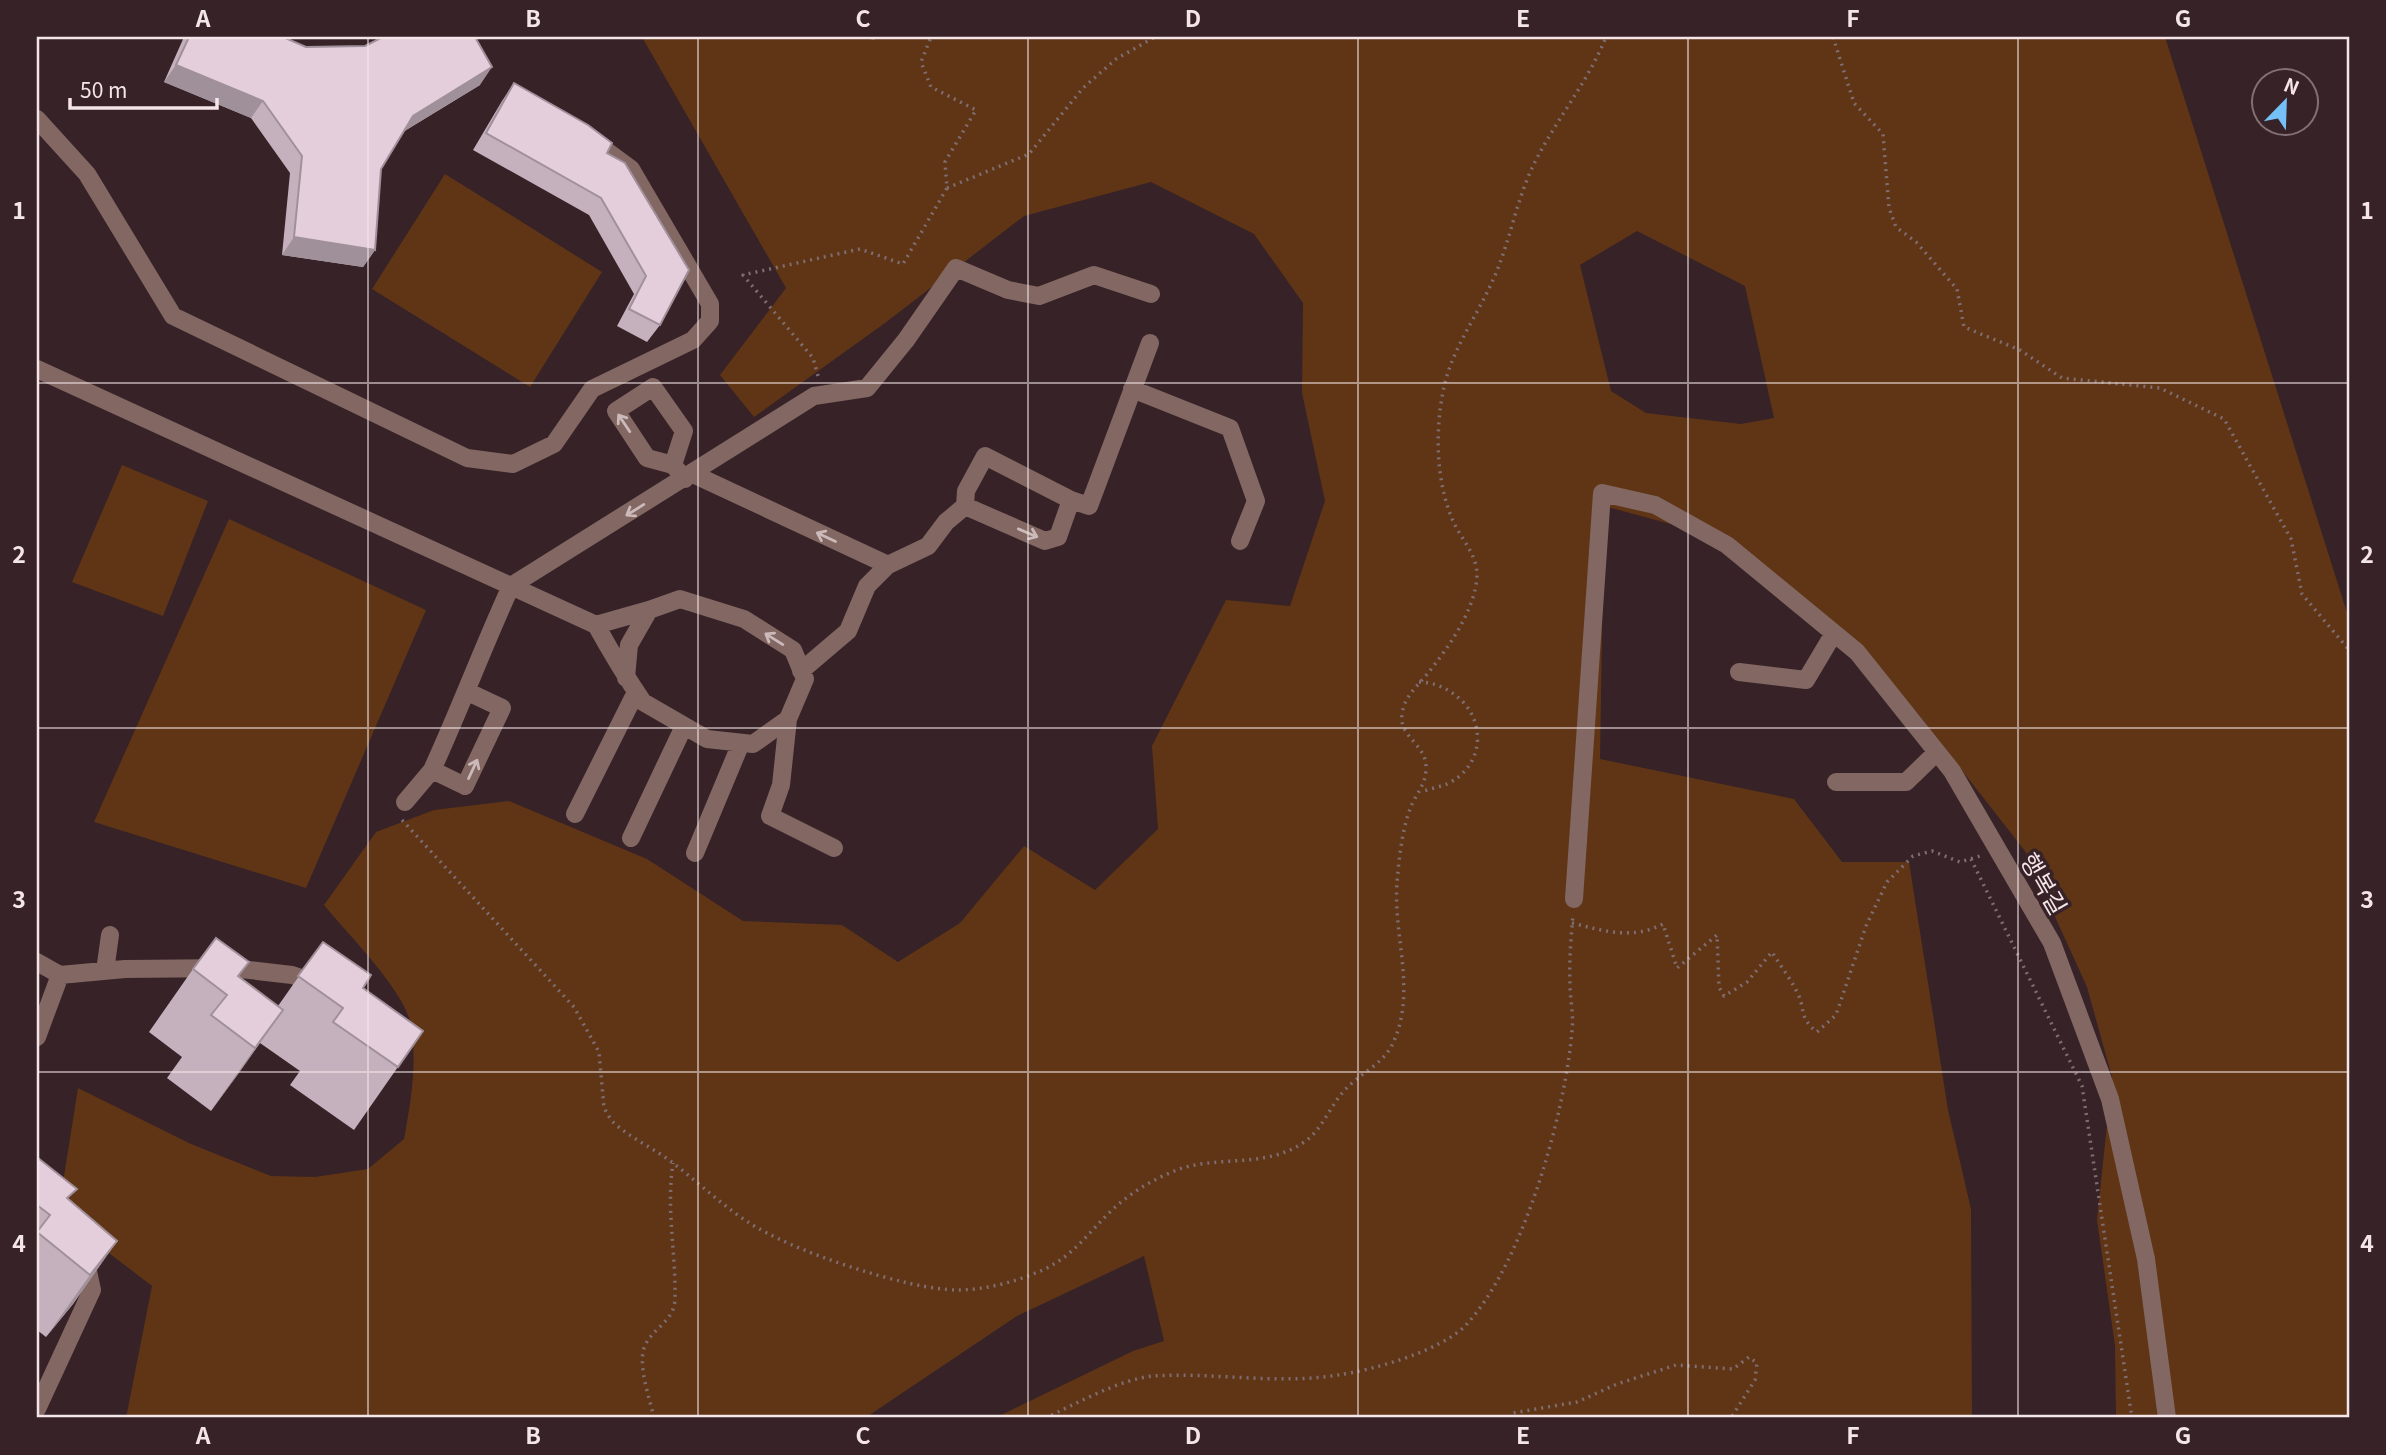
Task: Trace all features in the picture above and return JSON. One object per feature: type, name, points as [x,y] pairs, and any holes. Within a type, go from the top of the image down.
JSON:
[{"type":"street","points":[[37,120],[87,174],[173,316],[467,458],[513,464],[554,444],[592,389],[692,340],[710,321],[710,304],[631,169],[576,128]]},
{"type":"street","points":[[405,802],[432,770],[468,692],[489,634],[511,586],[689,477],[814,396],[867,388],[906,340],[956,268],[1008,290],[1039,296],[1094,275],[1151,294]]},
{"type":"street","points":[[801,671],[848,631],[867,586],[888,565],[928,545],[946,522],[965,506],[966,491],[985,456],[1071,500],[1089,506],[1150,343]]},
{"type":"street","points":[[37,369],[596,625],[643,702],[707,739],[753,744],[788,719]]},
{"type":"street","points":[[1132,389],[1230,428],[1256,501],[1240,541]]},
{"type":"street","points":[[673,465],[689,477],[888,565]]},
{"type":"street","name":"행복길","points":[[1574,900],[1602,493],[1655,505],[1727,545],[1857,652],[1951,771],[2052,943],[2110,1099],[2146,1259],[2167,1418]]},
{"type":"street","points":[[965,506],[1045,541],[1058,537],[1071,500]]},
{"type":"street","points":[[596,625],[680,599],[744,619],[793,650],[804,679],[788,719],[781,785],[769,816],[834,848]]},
{"type":"street","points":[[575,814],[631,685],[629,645],[649,610]]},
{"type":"street","points":[[1739,671],[1806,680],[1834,633]]},
{"type":"street","points":[[432,770],[465,786],[502,708],[468,692]]},
{"type":"street","points":[[631,838],[684,726]]},
{"type":"street","points":[[695,853],[741,743]]},
{"type":"street","points":[[1836,782],[1906,782],[1937,752]]},
{"type":"street","points":[[105,971],[110,935]]},
{"type":"street","points":[[37,962],[60,975],[105,971],[292,975],[337,990]]},
{"type":"street","points":[[37,1037],[60,975]]},
{"type":"street","points":[[37,1409],[92,1290],[86,1262],[66,1243]]},
{"type":"path","points":[[824,395],[813,358],[743,275],[860,249],[903,264],[947,188],[945,162],[976,110],[931,87],[921,62],[931,37]]},
{"type":"path","points":[[947,188],[1029,154],[1083,88],[1116,59],[1155,37]]},
{"type":"path","points":[[405,802],[396,813],[561,990],[586,1024],[600,1052],[602,1096],[611,1120],[673,1163],[748,1222],[784,1242],[922,1286],[961,1290],[1020,1279],[1054,1264],[1077,1249],[1117,1205],[1141,1188],[1172,1172],[1202,1163],[1265,1158],[1295,1147],[1318,1128],[1343,1091],[1387,1053],[1396,1036],[1405,980],[1397,887],[1411,807],[1421,792],[1426,759],[1402,725],[1406,701],[1444,650],[1465,615],[1472,598],[1477,572],[1472,554],[1451,517],[1442,482],[1439,431],[1447,373],[1493,281],[1530,173],[1548,136],[1586,81],[1606,37]]},
{"type":"path","points":[[1833,37],[1854,103],[1883,134],[1889,208],[1896,227],[1916,242],[1957,289],[1964,327],[2020,350],[2062,378],[2160,388],[2224,419],[2291,539],[2302,594],[2349,650]]},
{"type":"path","points":[[1419,682],[1442,687],[1460,699],[1475,719],[1480,739],[1463,771],[1449,783],[1421,792]]},
{"type":"path","points":[[1045,1418],[1108,1390],[1151,1376],[1240,1380],[1338,1376],[1410,1358],[1464,1327],[1511,1255],[1554,1135],[1564,1095],[1573,1029],[1570,984],[1572,923],[1610,933],[1645,934],[1663,924],[1677,968],[1717,934],[1719,987],[1724,996],[1747,982],[1772,952],[1799,995],[1800,1011],[1817,1032],[1836,1015],[1866,926],[1887,882],[1913,856],[1932,851],[1960,862],[1998,851]]},
{"type":"path","points":[[1971,859],[2082,1086],[2132,1418]]},
{"type":"path","points":[[654,1418],[643,1360],[644,1348],[667,1322],[675,1301],[669,1190],[673,1163]]},
{"type":"path","points":[[1509,1418],[1513,1413],[1577,1402],[1617,1384],[1676,1365],[1733,1369],[1749,1357],[1757,1363],[1755,1380],[1731,1418]]},
{"type":"shaded area","points":[[642,37],[2165,37],[2349,619],[2349,1418],[2116,1418],[2115,1346],[2097,1220],[2112,1077],[2087,987],[2025,851],[1917,713],[1856,645],[1737,542],[1604,506],[1600,759],[1794,799],[1842,862],[1909,862],[1948,1110],[1971,1209],[1972,1418],[995,1418],[1133,1351],[1164,1341],[1144,1256],[1017,1316],[865,1418],[126,1418],[152,1286],[58,1214],[78,1088],[191,1144],[271,1176],[315,1177],[368,1169],[404,1139],[413,1066],[410,1022],[386,978],[324,905],[376,832],[434,810],[509,801],[647,859],[743,921],[842,925],[898,962],[960,923],[1024,846],[1095,890],[1158,829],[1152,746],[1226,600],[1290,606],[1325,501],[1302,393],[1303,303],[1254,234],[1151,182],[1024,216],[885,323],[754,417],[720,375],[786,288]],"holes":[[[1637,231],[1745,286],[1774,418],[1741,424],[1646,413],[1611,391],[1580,265]]]},
{"type":"shaded area","points":[[445,174],[602,272],[530,387],[372,289]]},
{"type":"shaded area","points":[[122,465],[208,501],[163,616],[72,582]]},
{"type":"shaded area","points":[[229,519],[426,610],[306,888],[94,822]]},
{"type":"building","points":[[189,37],[283,37],[306,47],[365,46],[383,37],[475,37],[492,67],[413,116],[381,169],[375,250],[294,237],[302,156],[263,101],[176,65]]},
{"type":"building","points":[[514,83],[588,125],[612,143],[607,153],[625,163],[689,270],[660,325],[629,309],[646,276],[601,198],[486,133]]},
{"type":"building","points":[[216,938],[249,962],[238,976],[283,1010],[255,1048],[211,1015],[227,995],[193,969]]},
{"type":"building","points":[[323,942],[371,975],[363,988],[423,1031],[398,1067],[333,1022],[343,1008],[298,976]]},
{"type":"building","points":[[38,1158],[77,1189],[67,1198],[117,1241],[90,1275],[37,1232],[50,1215],[37,1205]]}]
